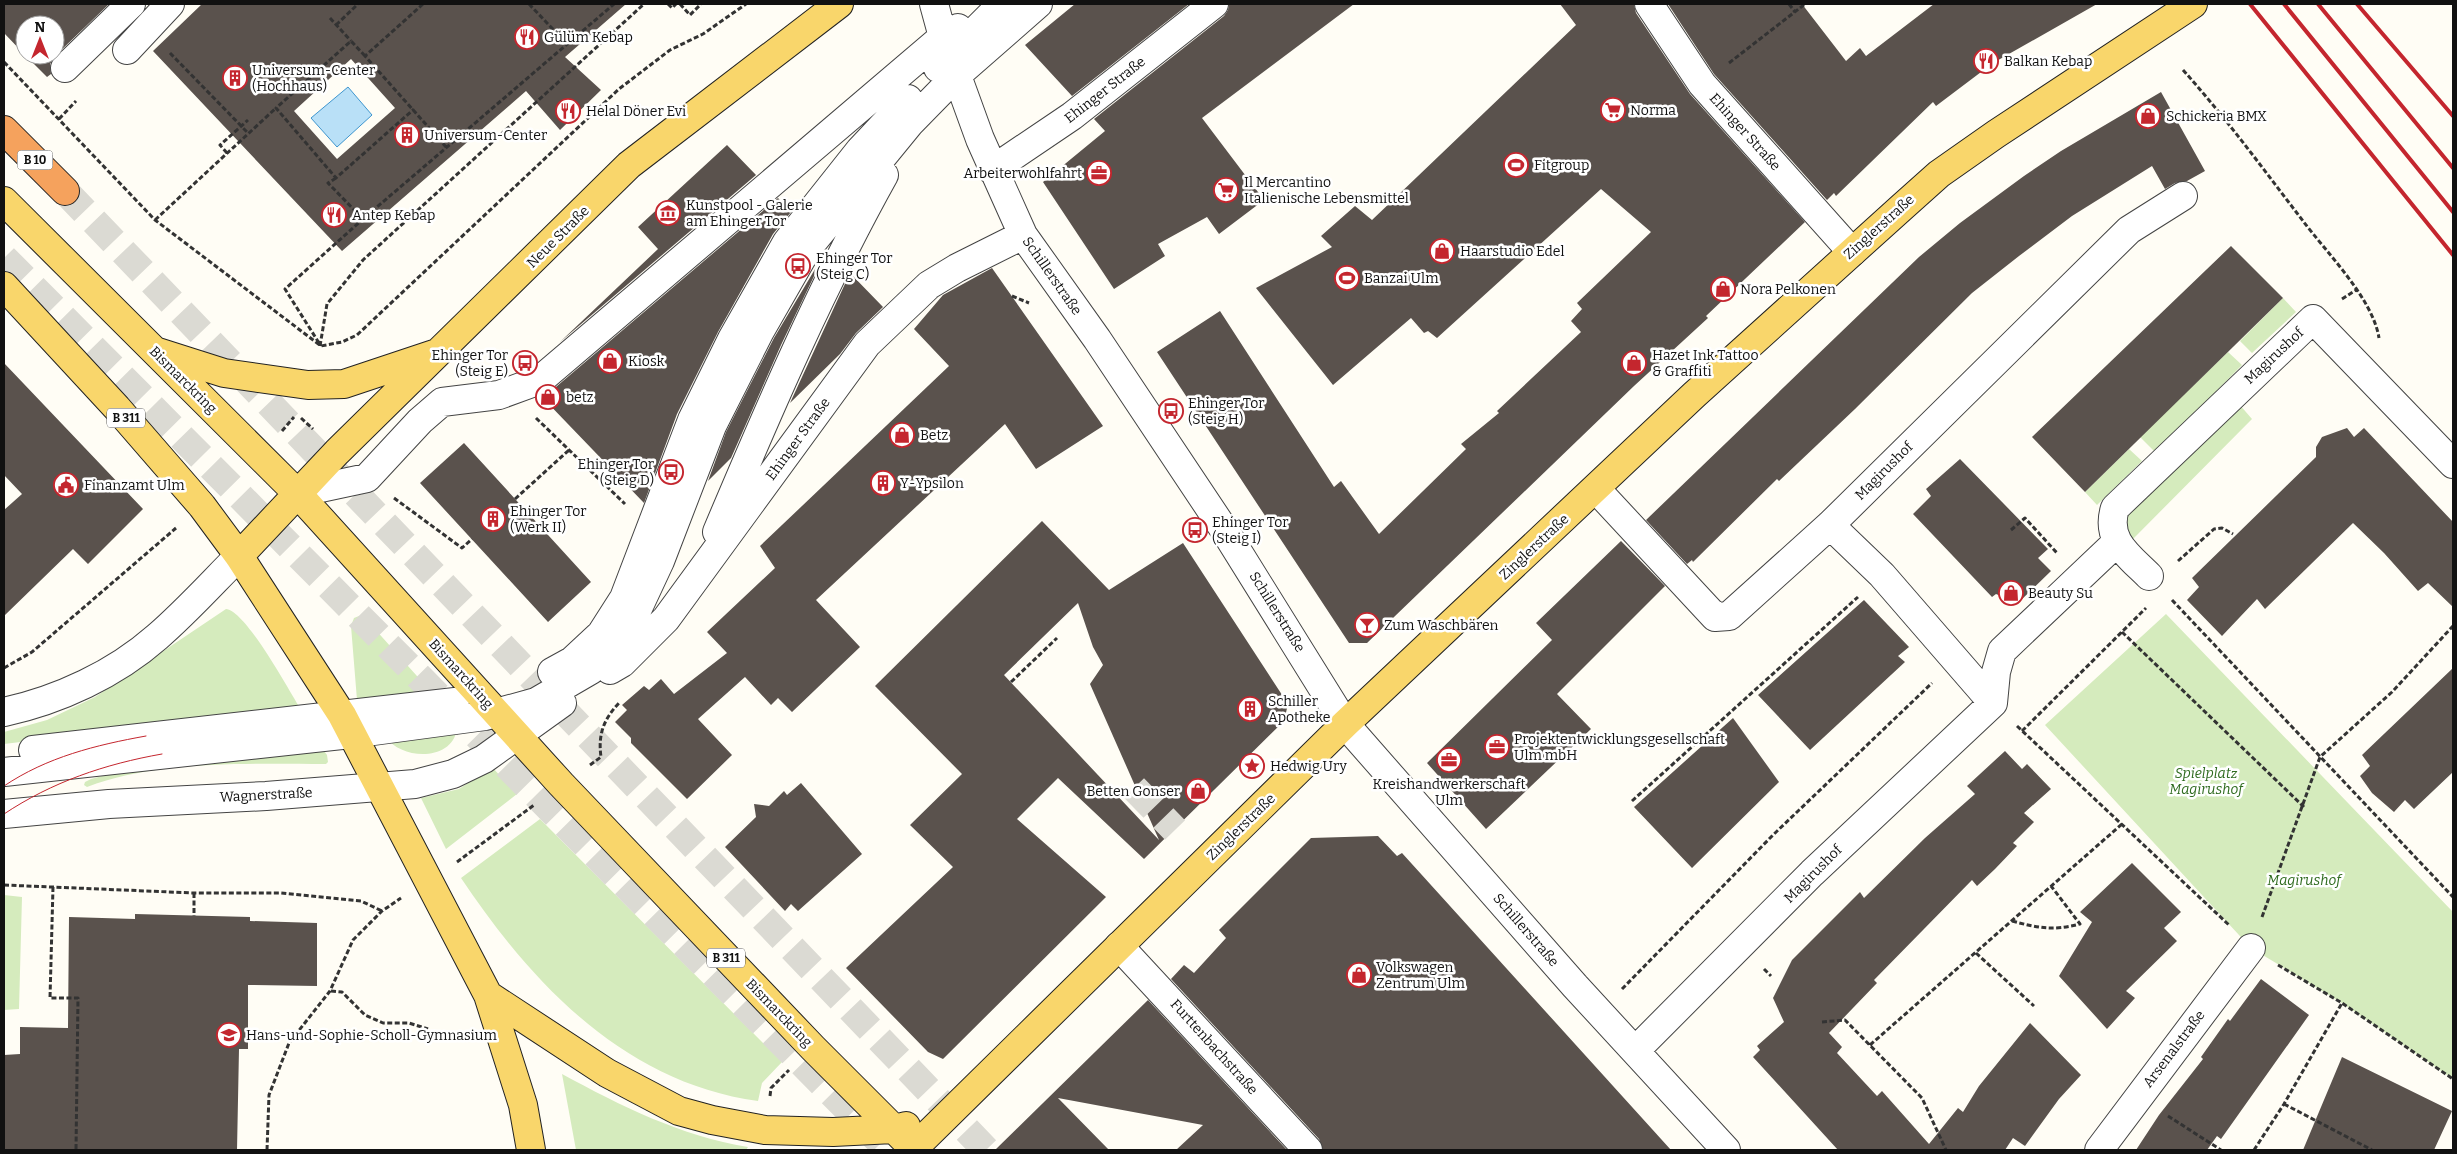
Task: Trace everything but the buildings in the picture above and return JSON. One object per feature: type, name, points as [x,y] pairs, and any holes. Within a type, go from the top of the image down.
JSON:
[{"type":"highway","name":"B 10","points":[[4,130],[65,191]]},
{"type":"main road","name":"Neue Straße","points":[[297,493],[630,166],[839,4]]},
{"type":"main road","name":"Zinglerstraße","points":[[914,1150],[1345,724],[1694,395],[1939,174],[2003,129],[2166,24],[2193,4]]},
{"type":"main road","name":"Bismarckring","points":[[4,201],[297,493],[561,784],[812,1048],[914,1150]]},
{"type":"main road","name":"B 311","points":[[4,286],[117,408],[202,506],[240,556],[347,724],[488,995],[523,1105],[531,1150]]},
{"type":"main road","points":[[154,351],[224,373],[308,385],[344,384],[441,352]]},
{"type":"main road","points":[[240,556],[297,493]]},
{"type":"main road","points":[[488,995],[607,1073],[680,1111],[712,1120],[765,1130],[833,1132],[894,1129],[925,1121],[956,1108]]},
{"type":"street","points":[[65,68],[130,4]]},
{"type":"street","points":[[127,50],[170,4]]},
{"type":"street","name":"Schillerstraße","points":[[934,4],[950,56],[992,170],[1023,235],[1097,340],[1225,531],[1345,724],[1575,986],[1636,1050],[1726,1150]]},
{"type":"street","points":[[700,575],[768,410],[843,249],[950,56],[944,14],[949,4]]},
{"type":"street","points":[[297,493],[367,478],[420,421],[442,402],[498,395],[540,380],[950,56],[1038,4]]},
{"type":"street","name":"Ehinger Straße","points":[[992,170],[1072,116],[1214,4]]},
{"type":"street","name":"Ehinger Straße","points":[[1649,4],[1702,84],[1852,252]]},
{"type":"street","points":[[490,706],[572,661],[601,634],[624,598],[649,527],[692,420],[732,340],[787,242],[860,150],[1000,5]]},
{"type":"street","points":[[602,675],[614,648],[643,599],[712,426],[760,331],[808,249],[910,123],[950,56]]},
{"type":"street","name":"Magirushof","points":[[1596,489],[1715,617],[1729,616],[1830,525],[2129,230],[2183,196]]},
{"type":"street","name":"Ehinger Straße","points":[[517,735],[602,675],[622,664],[666,619],[867,344],[929,285],[956,268],[1023,235]]},
{"type":"street","name":"Magirushof","points":[[2117,542],[2111,525],[2115,508],[2313,319],[2453,464]]},
{"type":"street","points":[[1830,525],[1882,575],[1993,702]]},
{"type":"street","points":[[1993,702],[1996,672],[2002,651],[2117,542],[2156,583]]},
{"type":"street","points":[[4,712],[64,694],[99,677],[157,638],[240,556]]},
{"type":"street","points":[[4,772],[347,724],[536,702],[591,670],[614,648]]},
{"type":"street","name":"Ehinger Straße","points":[[574,680],[602,675]]},
{"type":"street","name":"Magirushof","points":[[1636,1050],[1812,873],[1993,702]]},
{"type":"street","points":[[4,754],[347,724]]},
{"type":"street","name":"Wagnerstraße","points":[[4,814],[108,804],[266,796],[414,784],[453,774],[484,759],[517,735]]},
{"type":"street","name":"Furttenbachstraße","points":[[1119,946],[1155,982],[1308,1150]]},
{"type":"street","name":"Arsenalstraße","points":[[2099,1150],[2251,948]]},
{"type":"path","points":[[336,25],[358,4]]},
{"type":"path","points":[[365,56],[423,4]]},
{"type":"path","points":[[529,4],[566,43]]},
{"type":"path","points":[[320,346],[285,289],[566,43],[614,4]]},
{"type":"path","points":[[320,346],[327,304],[363,260],[644,4]]},
{"type":"path","points":[[668,4],[672,8],[676,4]]},
{"type":"path","points":[[680,4],[690,15],[701,4]]},
{"type":"path","points":[[4,62],[155,220],[320,346],[342,342],[357,335],[619,89],[670,50],[702,34],[746,4]]},
{"type":"path","points":[[1789,4],[1795,12]]},
{"type":"path","points":[[1702,84],[1805,4]]},
{"type":"path","points":[[330,18],[414,109],[447,148]]},
{"type":"path","points":[[146,29],[248,133]]},
{"type":"path","points":[[155,220],[248,133],[351,41]]},
{"type":"path","points":[[2183,70],[2223,114],[2356,290],[2377,324]]},
{"type":"path","points":[[276,108],[336,178]]},
{"type":"path","points":[[363,219],[328,183],[414,109]]},
{"type":"path","points":[[227,153],[220,145],[248,120]]},
{"type":"path","points":[[2344,298],[2356,290]]},
{"type":"path","points":[[259,455],[297,414],[308,385]]},
{"type":"path","points":[[509,391],[649,527]]},
{"type":"path","points":[[515,499],[569,450]]},
{"type":"path","points":[[4,668],[32,652],[202,506]]},
{"type":"path","points":[[2011,530],[2024,518],[2054,549]]},
{"type":"path","points":[[2183,556],[2214,528],[2222,528],[2233,534]]},
{"type":"path","points":[[462,548],[472,539]]},
{"type":"path","points":[[1632,801],[1882,575]]},
{"type":"path","points":[[2022,731],[2122,632],[2156,583],[2453,897]]},
{"type":"path","points":[[2251,948],[2304,806],[2320,757],[2392,692],[2453,626]]},
{"type":"path","points":[[2122,632],[2304,806]]},
{"type":"path","points":[[1011,682],[1057,638]]},
{"type":"path","points":[[1628,984],[1774,834],[1957,660]]},
{"type":"path","points":[[267,1150],[269,1095],[290,1043],[330,991],[353,940],[382,910],[459,860],[561,784],[601,757],[599,742],[603,725],[622,701],[602,675]]},
{"type":"path","points":[[1993,702],[2214,909],[2251,948],[2342,1003],[2453,1079]]},
{"type":"path","points":[[1870,1046],[2122,824]]},
{"type":"path","points":[[4,885],[194,893],[281,893],[361,901],[382,910]]},
{"type":"path","points":[[2012,921],[2038,928],[2058,930],[2080,924],[2051,886]]},
{"type":"path","points":[[53,887],[50,998],[78,998],[76,1150]]},
{"type":"path","points":[[194,893],[194,916]]},
{"type":"path","points":[[1976,953],[2034,1006]]},
{"type":"path","points":[[330,991],[342,992],[365,1014],[383,1023],[409,1023],[428,1029]]},
{"type":"path","points":[[2254,1150],[2284,1104],[2342,1003]]},
{"type":"path","points":[[1822,1022],[1845,1020],[1922,1098],[1946,1150]]},
{"type":"path","points":[[769,1102],[770,1088],[790,1070]]},
{"type":"path","points":[[2137,1098],[2144,1100],[2221,1150]]},
{"type":"path","points":[[2284,1104],[2372,1150]]},
{"type":"green space","points":[[2283,298],[2296,312],[2252,353],[2240,341]]},
{"type":"green space","points":[[2228,352],[2242,365],[2156,453],[2140,437]]},
{"type":"green space","points":[[2239,404],[2252,419],[2132,540],[2118,520]]},
{"type":"green space","points":[[2129,449],[2142,461],[2097,505],[2085,492]]},
{"type":"green space","points":[[226,609],[234,613],[255,636],[300,708],[4,744],[4,732],[47,720],[95,697]]},
{"type":"green space","name":"Magirushof","points":[[2166,614],[2453,912],[2453,1079],[2342,1003],[2251,948],[2045,725]]},
{"type":"green space","points":[[359,616],[365,618],[425,685],[428,692],[357,700],[351,626],[354,618]]},
{"type":"green space","points":[[457,729],[453,740],[446,747],[436,752],[425,754],[403,750],[393,745],[386,737]]},
{"type":"green space","points":[[321,747],[327,755],[328,762],[326,764],[205,765],[144,772],[115,778],[87,787],[84,785],[85,782],[91,779],[132,768]]},
{"type":"green space","points":[[492,767],[517,794],[446,849],[421,798],[459,789]]},
{"type":"green space","points":[[540,819],[782,1062],[762,1083],[758,1101],[710,1091],[665,1073],[624,1050],[586,1022],[551,990],[519,955],[489,917],[461,878]]},
{"type":"green space","points":[[4,895],[22,897],[19,1009],[4,1010]]},
{"type":"green space","points":[[562,1074],[629,1108],[675,1128],[748,1147],[746,1150],[576,1150]]},
{"type":"water","points":[[348,87],[372,115],[337,147],[311,118]]},
{"type":"tunnel","points":[[65,191],[986,1150]]},
{"type":"tunnel","points":[[4,258],[888,1150]]},
{"type":"tunnel","points":[[1134,788],[1175,830]]},
{"type":"tram line","points":[[4,786],[37,767],[72,754],[90,748],[146,736]]},
{"type":"tram line","points":[[4,814],[41,793],[80,776],[120,763],[162,754]]},
{"type":"railway","points":[[2250,4],[2453,255]]},
{"type":"railway","points":[[2284,4],[2453,212]]},
{"type":"railway","points":[[2318,4],[2453,168]]},
{"type":"railway","points":[[2357,4],[2453,116]]},
{"type":"place","name":"Gülüm Kebap","points":[[527,37]]},
{"type":"place","name":"Balkan Kebap","points":[[1986,61]]},
{"type":"place","name":"Universum-Center (Hochhaus)","points":[[235,78]]},
{"type":"place","name":"Norma","points":[[1613,110]]},
{"type":"place","name":"Helal Döner Evi","points":[[568,111]]},
{"type":"place","name":"Schickeria BMX","points":[[2148,116]]},
{"type":"place","name":"Universum-Center","points":[[407,135]]},
{"type":"place","name":"Fitgroup","points":[[1516,165]]},
{"type":"place","name":"Arbeiterwohlfahrt","points":[[1099,173]]},
{"type":"place","name":"Il Mercantino Italienische Lebensmittel","points":[[1226,190]]},
{"type":"place","name":"Kunstpool - Galerie am Ehinger Tor","points":[[668,213]]},
{"type":"place","name":"Antep Kebap","points":[[334,215]]},
{"type":"place","name":"Haarstudio Edel","points":[[1442,251]]},
{"type":"place","name":"Ehinger Tor (Steig C)","points":[[798,266]]},
{"type":"place","name":"Banzai Ulm","points":[[1347,278]]},
{"type":"place","name":"Nora Pelkonen","points":[[1723,289]]},
{"type":"place","name":"Kiosk","points":[[610,361]]},
{"type":"place","name":"Ehinger Tor (Steig E)","points":[[525,363]]},
{"type":"place","name":"Hazet Ink Tattoo & Graffiti","points":[[1634,363]]},
{"type":"place","name":"betz","points":[[548,397]]},
{"type":"place","name":"Ehinger Tor (Steig H)","points":[[1171,411]]},
{"type":"place","name":"Betz","points":[[902,435]]},
{"type":"place","name":"Ehinger Tor (Steig D)","points":[[671,472]]},
{"type":"place","name":"Y-Ypsilon","points":[[883,483]]},
{"type":"place","name":"Finanzamt Ulm","points":[[66,485]]},
{"type":"place","name":"Ehinger Tor (Werk II)","points":[[493,519]]},
{"type":"place","name":"Ehinger Tor (Steig I)","points":[[1195,530]]},
{"type":"place","name":"Beauty Su","points":[[2011,593]]},
{"type":"place","name":"Zum Waschbären","points":[[1367,625]]},
{"type":"place","name":"Schiller Apotheke","points":[[1250,709]]},
{"type":"place","name":"Projektentwicklungsgesellschaft Ulm mbH","points":[[1497,747]]},
{"type":"place","name":"Kreishandwerkerschaft Ulm","points":[[1449,760]]},
{"type":"place","name":"Hedwig Ury","points":[[1252,766]]},
{"type":"place","name":"Betten Gonser","points":[[1198,791]]},
{"type":"place","name":"Volkswagen Zentrum Ulm","points":[[1359,975]]},
{"type":"place","name":"Hans-und-Sophie-Scholl-Gymnasium","points":[[229,1035]]},
{"type":"park label","name":"Spielplatz Magirushof","points":[[2206,782]]}]
